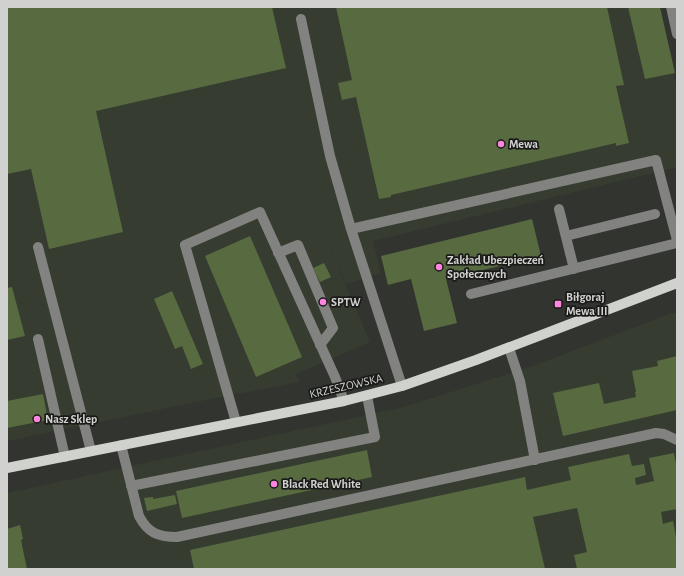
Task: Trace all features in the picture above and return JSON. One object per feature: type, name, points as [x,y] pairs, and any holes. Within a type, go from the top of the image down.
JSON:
[{"type":"main road","name":"KRZESZOWSKA","points":[[7,468],[366,396],[444,372],[677,283]]},
{"type":"street","points":[[671,7],[677,34]]},
{"type":"street","points":[[301,19],[330,156],[351,229],[402,386]]},
{"type":"street","points":[[351,229],[656,160],[677,240]]},
{"type":"street","points":[[559,208],[574,269]]},
{"type":"street","points":[[236,422],[185,245],[260,212],[344,401]]},
{"type":"street","points":[[566,236],[655,214]]},
{"type":"street","points":[[470,294],[677,243]]},
{"type":"street","points":[[278,253],[298,245],[333,328],[320,345]]},
{"type":"street","points":[[38,247],[91,451]]},
{"type":"street","points":[[38,339],[65,457]]},
{"type":"street","points":[[509,348],[520,381],[535,460]]},
{"type":"street","points":[[132,486],[376,437],[366,396]]},
{"type":"street","points":[[122,445],[139,516],[143,523],[148,530],[157,535],[177,538],[656,433],[664,434],[677,440]]},
{"type":"shaded area","points":[[7,7],[659,7],[677,90],[677,167],[373,241],[381,273],[346,284],[314,210],[370,342],[296,374],[299,382],[7,441]]},
{"type":"shaded area","name":"Black Red White","points":[[672,313],[677,313],[677,569],[7,569],[7,493],[404,407],[533,366]]},
{"type":"building","points":[[7,7],[272,7],[286,68],[96,111],[123,232],[49,249],[31,169],[7,174]]},
{"type":"building","name":"Mewa","points":[[336,7],[607,7],[624,85],[616,86],[629,143],[616,146],[616,143],[379,199],[356,97],[342,100],[338,83],[352,80]]},
{"type":"building","points":[[628,7],[660,7],[675,73],[645,79]]},
{"type":"building","name":"Zakład Ubezpieczeń Społecznych","points":[[532,219],[541,256],[446,279],[457,323],[424,331],[411,279],[388,285],[381,256]]},
{"type":"building","points":[[250,236],[302,357],[256,377],[205,256]]},
{"type":"building","points":[[324,263],[331,277],[320,282],[313,268]]},
{"type":"building","points":[[12,287],[25,336],[7,340],[7,288]]},
{"type":"building","points":[[172,291],[203,364],[191,369],[182,346],[175,349],[154,299]]},
{"type":"building","points":[[677,356],[677,410],[563,436],[553,393],[599,383],[604,404],[636,397],[632,371],[658,366],[657,361]]},
{"type":"building","points":[[43,394],[48,420],[7,428],[7,401]]},
{"type":"building","name":"Black Red White","points":[[367,450],[372,477],[182,518],[176,491]]},
{"type":"building","points":[[674,453],[677,469],[677,509],[661,512],[663,524],[673,521],[677,542],[677,569],[577,569],[574,555],[587,552],[577,508],[533,517],[545,569],[194,569],[190,550],[525,477],[527,490],[571,480],[568,467],[629,454],[632,466],[644,464],[646,475],[635,478],[636,485],[654,481],[649,458]]},
{"type":"building","points":[[175,495],[177,504],[147,511],[144,498],[153,497],[153,499]]},
{"type":"building","points":[[20,525],[23,539],[21,540],[27,569],[7,569],[7,529]]},
{"type":"place","name":"Mewa","points":[[501,144]]},
{"type":"place","name":"Zakład Ubezpieczeń Społecznych","points":[[439,267]]},
{"type":"place","name":"SPTW","points":[[323,302]]},
{"type":"place","name":"Biłgoraj Mewa III","points":[[558,304]]},
{"type":"place","name":"Nasz Sklep","points":[[37,419]]},
{"type":"place","name":"Black Red White","points":[[274,484]]}]
